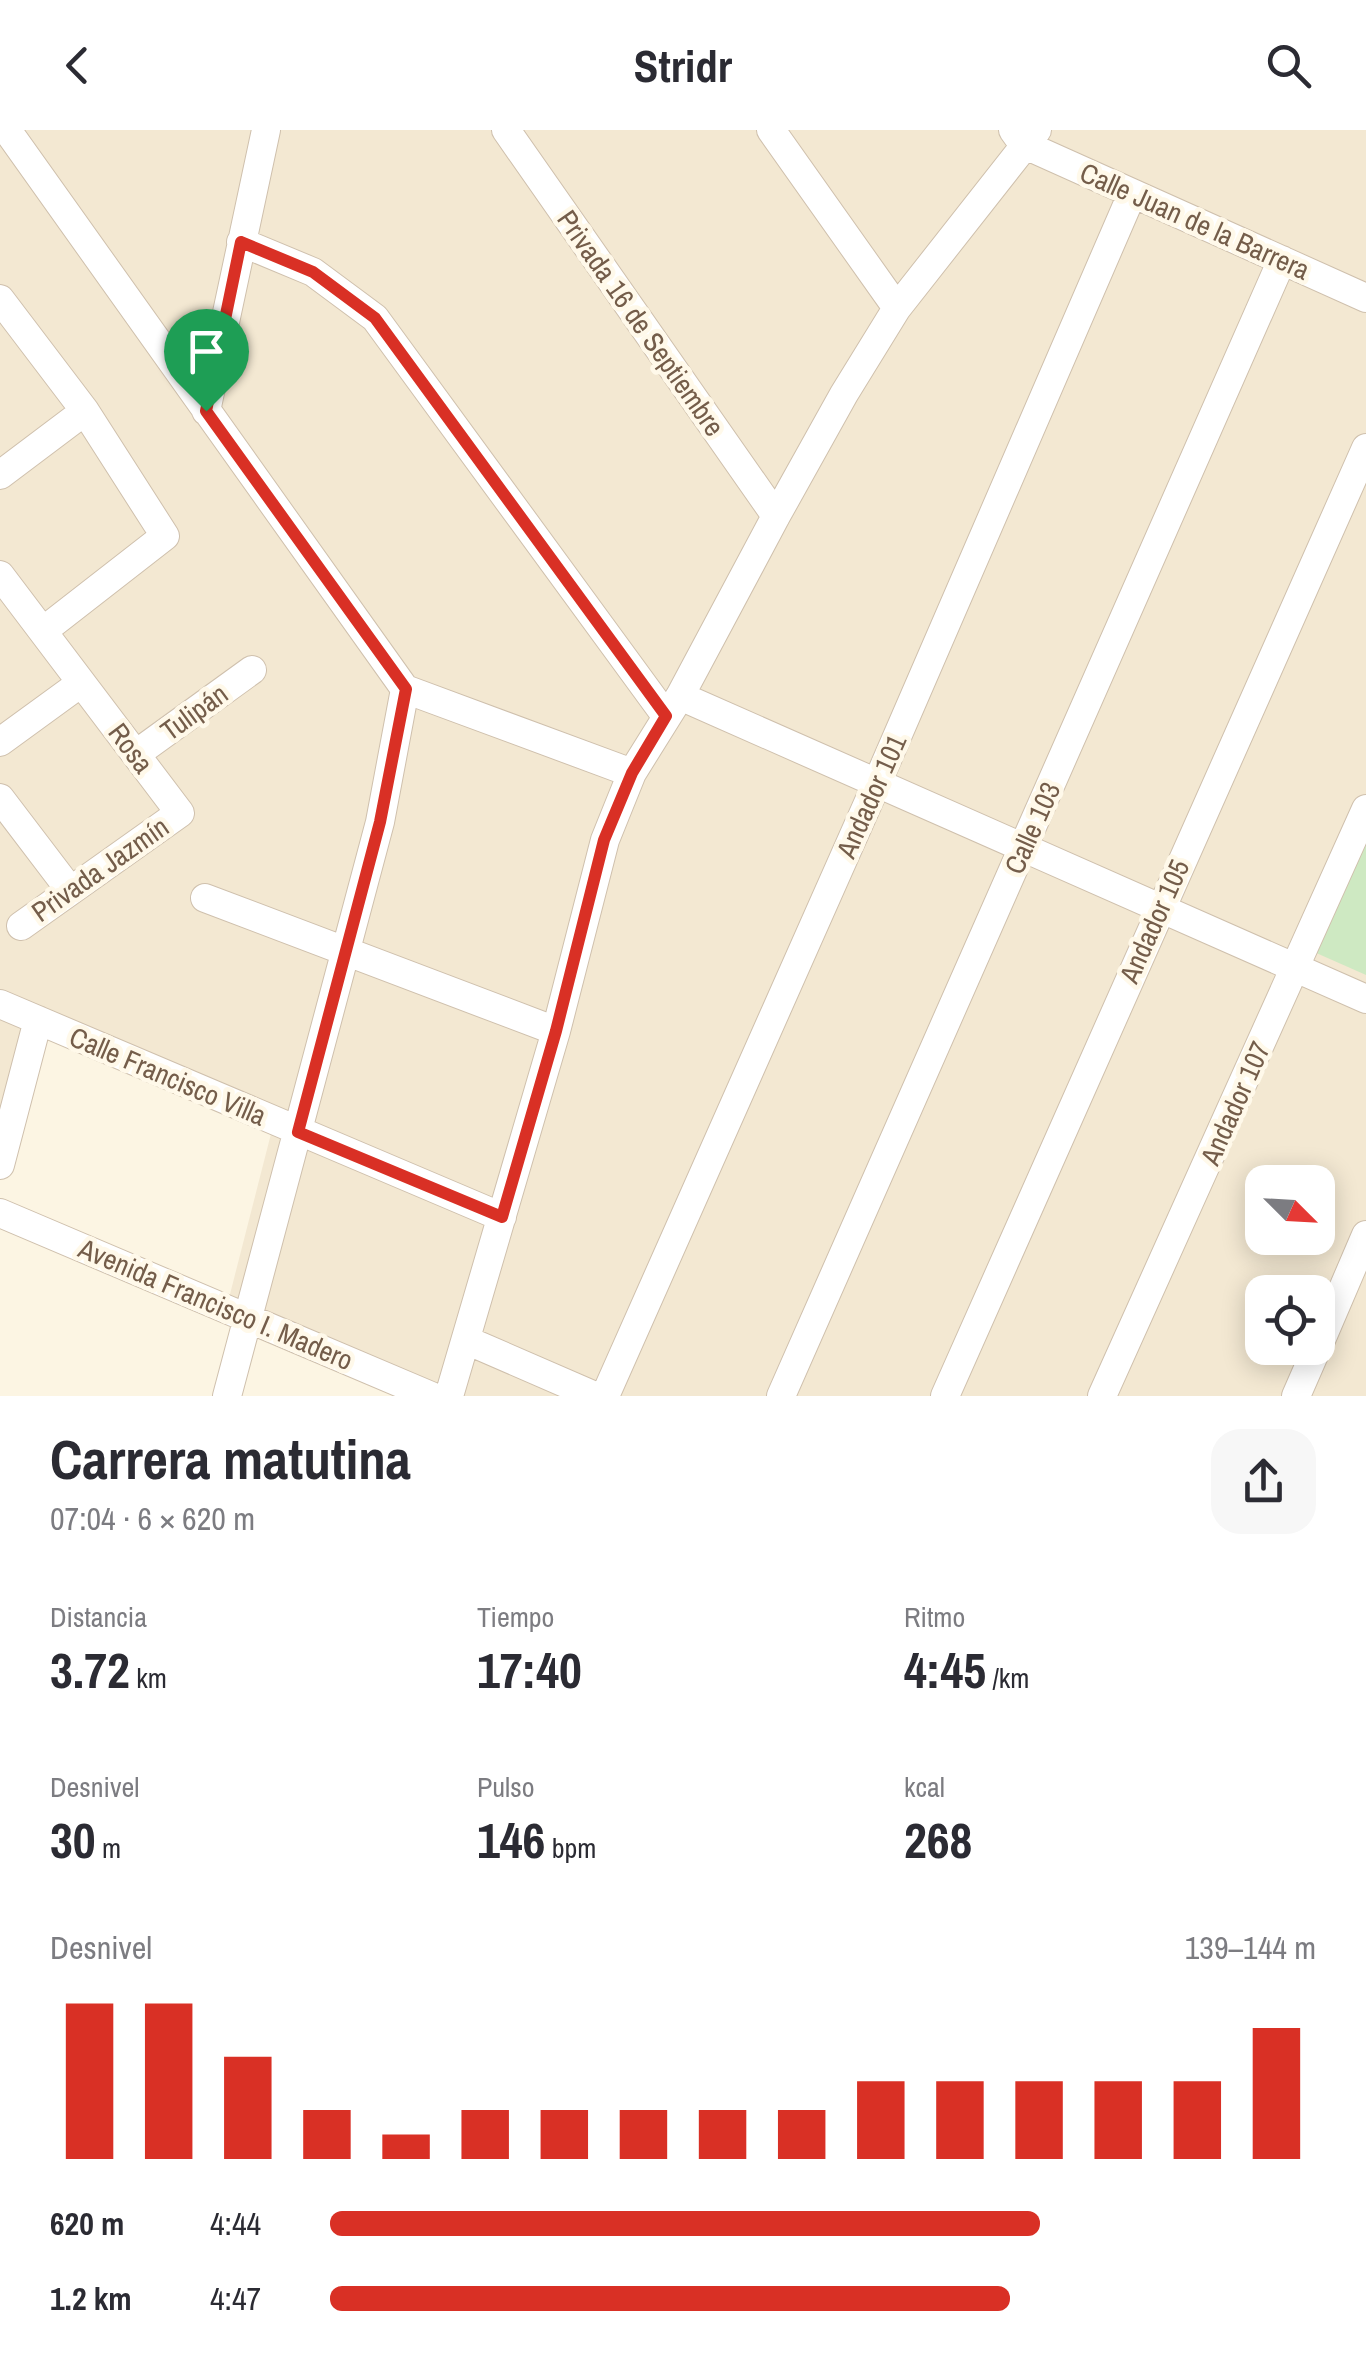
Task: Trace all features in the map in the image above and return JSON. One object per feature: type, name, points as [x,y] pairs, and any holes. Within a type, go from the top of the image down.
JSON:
[{"type":"street","points":[[7,130],[406,689],[632,773]]},
{"type":"street","points":[[206,411],[266,130]]},
{"type":"street","name":"Privada 16 de Septiembre","points":[[506,130],[776,516]]},
{"type":"street","points":[[771,130],[897,308]]},
{"type":"street","points":[[449,1396],[556,1031],[604,840],[632,773],[897,308],[1024,135]]},
{"type":"street","name":"Calle Juan de la Barrera","points":[[1024,135],[1132,194],[1366,298]]},
{"type":"street","name":"Andador 101","points":[[605,1396],[1132,194]]},
{"type":"street","points":[[241,242],[313,272],[375,318],[673,706],[877,783],[1366,1000]]},
{"type":"street","name":"Calle 103","points":[[781,1396],[1282,260]]},
{"type":"street","points":[[0,299],[85,411],[165,536],[44,631]]},
{"type":"street","points":[[0,475],[85,411]]},
{"type":"street","name":"Andador 105","points":[[945,1396],[1366,448]]},
{"type":"street","name":"Rosa","points":[[0,576],[180,813]]},
{"type":"street","name":"Tulipán","points":[[136,754],[252,670]]},
{"type":"street","points":[[0,742],[81,683]]},
{"type":"street","points":[[226,1396],[380,822],[406,689]]},
{"type":"street","points":[[0,798],[70,890]]},
{"type":"street","name":"Andador 107","points":[[1102,1396],[1366,810]]},
{"type":"street","name":"Privada Jazmín","points":[[21,926],[180,813]]},
{"type":"street","points":[[206,898],[556,1031]]},
{"type":"street","name":"Calle Francisco Villa","points":[[0,1004],[502,1217]]},
{"type":"street","points":[[0,1165],[38,1020]]},
{"type":"street","name":"Avenida Francisco I. Madero","points":[[0,1214],[432,1396]]},
{"type":"street","points":[[1335,1306],[1366,1235]]},
{"type":"street","points":[[466,1340],[595,1396]]},
{"type":"street","points":[[1296,1396],[1309,1365]]},
{"type":"shaded area","points":[[0,130],[1366,130],[1366,1396],[431,1396],[228,1302],[274,1122],[29,1017],[0,1119]]},
{"type":"green space","points":[[1366,810],[1366,975],[1305,948]]},
{"type":"route","points":[[241,242],[313,272],[375,318],[666,716],[632,773],[604,840],[556,1031],[502,1217],[298,1132],[380,822],[406,689],[206,411],[241,242]]}]
